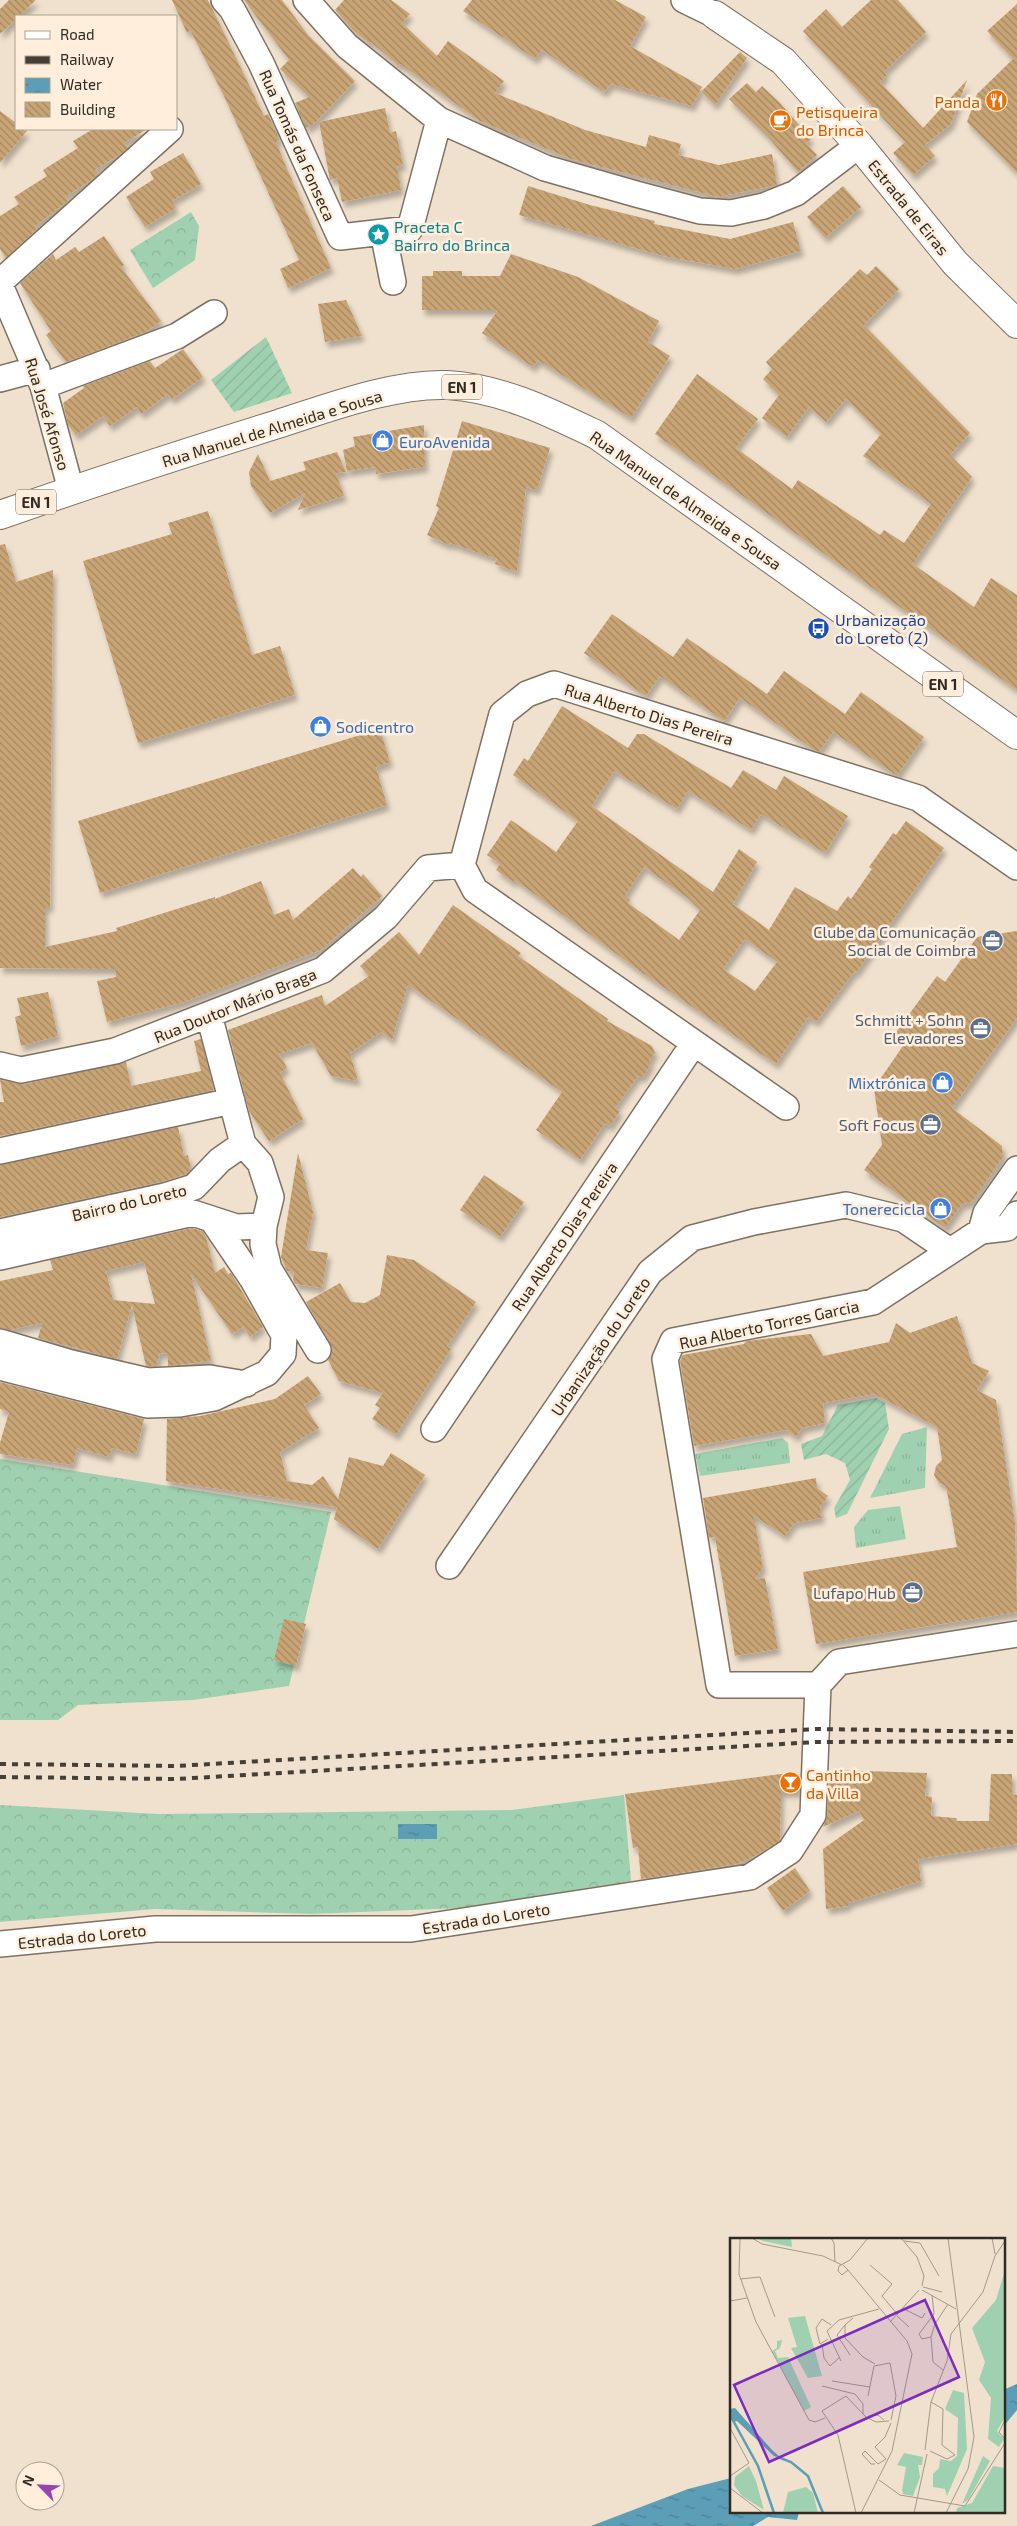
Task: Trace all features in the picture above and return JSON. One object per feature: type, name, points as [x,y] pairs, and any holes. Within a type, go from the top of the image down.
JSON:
[{"type":"main road","name":"Estrada de Eiras","points":[[715,15],[783,62],[859,145],[955,263],[1017,324]]},
{"type":"main road","name":"Rua Manuel de Almeida e Sousa","points":[[0,515],[71,490],[361,398],[445,385],[486,390],[540,408],[597,436],[812,586],[936,679],[1017,735]]},
{"type":"street","name":"Rua Tomás da Fonseca","points":[[224,0],[232,9],[261,63],[340,237],[410,229],[439,120]]},
{"type":"street","points":[[306,0],[347,46],[439,120],[545,168],[700,211],[731,214],[764,206],[796,193],[859,145]]},
{"type":"street","name":"Estrada de Eiras","points":[[684,0],[715,15]]},
{"type":"street","points":[[0,284],[169,130]]},
{"type":"street","points":[[383,232],[393,282]]},
{"type":"street","name":"Rua José Afonso","points":[[0,284],[40,377],[71,490]]},
{"type":"street","points":[[0,379],[40,377],[177,336],[214,312]]},
{"type":"street","name":"Rua Alberto Dias Pereira","points":[[462,865],[502,714],[527,694],[554,684],[918,798],[1017,866]]},
{"type":"street","points":[[462,865],[475,890],[786,1107]]},
{"type":"street","name":"Rua Doutor Mário Braga","points":[[0,1066],[21,1070],[115,1051],[323,970],[386,917],[428,868],[462,865]]},
{"type":"street","points":[[209,1015],[243,1144],[260,1163],[271,1197],[264,1226],[263,1244],[270,1270],[318,1350]]},
{"type":"street","name":"Rua Alberto Dias Pereira","points":[[434,1429],[694,1043]]},
{"type":"street","points":[[0,1151],[232,1101]]},
{"type":"street","name":"Bairro do Loreto","points":[[0,1232],[165,1196],[194,1187],[220,1160],[243,1144]]},
{"type":"street","points":[[1017,1169],[986,1213],[981,1231],[1006,1228],[1017,1214]]},
{"type":"street","name":"Urbanização do Loreto","points":[[449,1566],[650,1272],[692,1238],[754,1222],[846,1205],[903,1219],[950,1252]]},
{"type":"street","name":"Bairro do Loreto","points":[[0,1257],[193,1213],[236,1227],[264,1226]]},
{"type":"street","points":[[0,1367],[147,1405],[180,1404],[214,1398],[267,1373],[282,1354],[284,1335],[253,1280],[213,1220]]},
{"type":"street","name":"Rua Alberto Torres Garcia","points":[[818,1685],[719,1685],[665,1359],[673,1341],[873,1302],[981,1231]]},
{"type":"street","points":[[0,1342],[71,1363],[148,1381],[210,1378],[246,1384]]},
{"type":"street","points":[[818,1685],[840,1662],[1017,1634]]},
{"type":"street","name":"Estrada do Loreto","points":[[0,1944],[155,1929],[411,1929],[750,1877],[790,1851],[813,1814],[818,1685]]},
{"type":"green space","points":[[191,212],[199,226],[195,260],[153,288],[130,250]]},
{"type":"green space","points":[[266,337],[292,393],[234,412],[211,380]]},
{"type":"green space","points":[[876,1398],[885,1403],[889,1429],[847,1514],[836,1518],[834,1508],[850,1480],[845,1463],[826,1454],[804,1460],[801,1444],[822,1436],[838,1405]]},
{"type":"green space","points":[[927,1427],[925,1488],[870,1498],[902,1434]]},
{"type":"green space","points":[[782,1438],[788,1443],[790,1463],[700,1476],[695,1454]]},
{"type":"green space","points":[[0,1459],[331,1512],[289,1686],[193,1700],[78,1705],[58,1720],[0,1720]]},
{"type":"green space","points":[[900,1506],[906,1539],[856,1548],[854,1527],[868,1510]]},
{"type":"green space","points":[[624,1795],[631,1881],[462,1908],[311,1914],[155,1909],[0,1922],[0,1805],[158,1814],[512,1810]]},
{"type":"water","points":[[398,1824],[437,1824],[437,1839],[398,1839]]},
{"type":"water","points":[[1017,2384],[1017,2410],[1004,2426],[1004,2390]]},
{"type":"water","points":[[730,2478],[730,2514],[798,2514],[797,2520],[768,2517],[753,2526],[591,2526],[688,2489]]},
{"type":"building","points":[[9,0],[36,0],[20,15],[15,15],[15,20],[0,34],[0,9]]},
{"type":"building","points":[[172,0],[208,0],[264,116],[268,114],[280,140],[276,142],[331,268],[288,288],[280,269],[299,260],[224,96],[190,30],[187,33]]},
{"type":"building","points":[[244,0],[282,0],[308,35],[355,81],[314,124],[306,128],[295,103],[309,97],[280,69],[289,60]]},
{"type":"building","points":[[344,0],[391,0],[410,14],[402,23],[437,56],[448,41],[504,81],[495,93],[585,130],[646,147],[649,135],[681,144],[678,155],[719,165],[772,154],[777,185],[718,197],[571,159],[480,121],[400,64],[399,66],[371,42],[369,43],[353,30],[335,10]]},
{"type":"building","points":[[472,0],[615,0],[646,17],[630,46],[702,87],[692,106],[611,84],[604,92],[542,50],[535,59],[463,11]]},
{"type":"building","points":[[871,0],[898,0],[926,32],[884,72],[887,75],[880,82],[923,128],[967,80],[951,124],[925,145],[935,156],[913,175],[893,153],[905,142],[803,31],[826,9],[842,27]]},
{"type":"building","name":"Panda","points":[[1017,4],[1017,173],[967,122],[977,94],[1013,59],[987,31]]},
{"type":"building","points":[[740,52],[747,58],[715,105],[701,92]]},
{"type":"building","points":[[747,83],[756,92],[762,86],[780,103],[811,139],[806,143],[817,155],[798,172],[768,137],[729,99]]},
{"type":"building","points":[[385,108],[390,133],[396,131],[403,165],[397,166],[401,190],[342,202],[337,178],[330,180],[319,122]]},
{"type":"building","points":[[0,111],[15,122],[15,130],[27,131],[0,163]]},
{"type":"building","points":[[91,130],[145,130],[124,143],[128,148],[122,153],[95,170],[98,175],[65,197],[68,201],[35,226],[37,229],[6,258],[0,249],[0,216],[19,204],[14,197],[47,176],[43,170],[78,148],[73,141]]},
{"type":"building","points":[[183,153],[201,184],[172,201],[176,208],[145,227],[126,197],[154,179],[150,172]]},
{"type":"building","points":[[528,186],[590,205],[655,221],[654,224],[730,239],[793,222],[801,251],[735,269],[663,256],[519,215]]},
{"type":"building","points":[[843,186],[861,207],[825,238],[807,217]]},
{"type":"building","points":[[104,236],[124,265],[121,267],[161,321],[146,332],[66,362],[46,335],[51,331],[20,283],[53,254],[56,260],[75,247],[79,252]]},
{"type":"building","points":[[511,254],[578,277],[659,321],[648,342],[670,356],[631,418],[538,360],[533,367],[482,333],[498,310],[422,310],[422,276],[433,276],[433,271],[462,271],[462,276],[500,276]]},
{"type":"building","points":[[876,266],[899,289],[864,325],[970,433],[950,455],[972,477],[913,564],[974,607],[991,578],[1017,595],[1017,690],[655,434],[697,374],[758,419],[736,448],[792,489],[798,480],[880,535],[884,530],[904,543],[931,504],[863,456],[881,434],[846,399],[826,422],[809,407],[787,437],[762,418],[779,395],[763,379],[772,369],[766,362],[860,269],[867,275]]},
{"type":"building","points":[[346,300],[362,336],[325,342],[318,304]]},
{"type":"building","points":[[183,349],[203,377],[172,399],[168,394],[141,414],[137,407],[110,426],[103,416],[76,435],[68,425],[63,403],[84,388],[83,386],[150,361],[155,368]]},
{"type":"building","points":[[462,421],[550,448],[537,490],[526,487],[517,572],[495,564],[497,559],[450,543],[449,545],[427,535],[439,508],[436,506]]},
{"type":"building","points":[[424,425],[425,467],[376,474],[375,467],[347,471],[343,450],[355,446],[353,437]]},
{"type":"building","points":[[337,452],[346,472],[336,473],[344,496],[298,510],[305,493],[270,513],[251,486],[249,472],[258,454],[270,481],[306,470],[303,462]]},
{"type":"building","points":[[208,511],[252,655],[280,646],[295,695],[138,743],[83,561],[172,534],[168,523]]},
{"type":"building","points":[[5,544],[16,582],[53,570],[50,907],[45,907],[45,947],[117,931],[116,928],[215,897],[215,899],[261,881],[274,915],[289,909],[293,920],[353,868],[361,877],[363,874],[382,896],[321,950],[184,1002],[107,1022],[97,981],[116,977],[115,969],[0,968],[0,545]]},
{"type":"building","points":[[612,614],[673,657],[687,638],[767,694],[784,671],[845,714],[861,692],[924,737],[897,776],[833,732],[819,752],[814,750],[740,698],[724,721],[660,676],[646,696],[584,653]]},
{"type":"building","points":[[562,706],[628,748],[637,734],[644,734],[731,788],[743,770],[776,790],[784,776],[848,816],[825,853],[761,814],[751,830],[688,791],[677,809],[614,771],[592,806],[713,892],[739,849],[757,862],[733,904],[769,930],[795,887],[837,911],[848,896],[851,899],[872,869],[869,867],[893,833],[896,835],[906,821],[944,848],[856,973],[855,971],[816,1022],[808,1017],[776,1064],[644,974],[515,880],[513,882],[496,870],[500,864],[487,855],[511,820],[556,852],[578,821],[513,775],[524,758],[528,761]],"holes":[[[644,867],[689,899],[700,910],[679,940],[628,903],[630,900],[625,896]],[[745,939],[777,962],[755,991],[723,969]]]},
{"type":"building","points":[[380,729],[390,762],[376,767],[387,805],[100,893],[78,821]]},
{"type":"building","points":[[453,905],[521,953],[518,956],[608,1019],[607,1021],[652,1046],[655,1053],[649,1061],[651,1064],[643,1077],[638,1076],[615,1108],[620,1111],[610,1126],[605,1123],[580,1160],[536,1130],[562,1092],[408,985],[392,1040],[381,1032],[350,1053],[358,1081],[331,1076],[312,1043],[279,1054],[287,1068],[280,1073],[303,1119],[269,1141],[249,1111],[228,1030],[322,995],[325,1006],[369,976],[360,966],[399,932],[419,955]]},
{"type":"building","points":[[1017,931],[1017,1018],[952,1108],[1002,1146],[1003,1157],[972,1202],[962,1204],[945,1228],[864,1170],[882,1145],[874,1088],[905,1043],[894,1035],[937,976],[945,982],[977,937]]},
{"type":"building","points":[[48,992],[58,1036],[21,1046],[15,1017],[21,1015],[17,998]]},
{"type":"building","points":[[201,1039],[214,1090],[0,1136],[0,1102],[4,1102],[0,1080],[24,1084],[126,1062],[131,1086],[201,1071],[194,1041]]},
{"type":"building","points":[[178,1127],[184,1156],[188,1155],[191,1169],[186,1174],[161,1182],[0,1217],[0,1165]]},
{"type":"building","points":[[298,1153],[313,1212],[306,1250],[328,1253],[322,1288],[295,1284],[293,1280],[294,1272],[287,1271],[281,1257]]},
{"type":"building","points":[[484,1175],[524,1202],[500,1237],[460,1210]]},
{"type":"building","points":[[192,1228],[203,1231],[215,1273],[224,1267],[228,1274],[231,1273],[263,1327],[250,1337],[243,1327],[232,1334],[191,1274],[211,1361],[168,1366],[168,1354],[160,1353],[156,1366],[146,1366],[132,1305],[117,1359],[38,1338],[42,1323],[10,1330],[0,1328],[0,1281],[53,1270],[50,1260]],"holes":[[[144,1262],[155,1304],[113,1300],[106,1271]]]},
{"type":"building","points":[[387,1255],[414,1260],[476,1302],[447,1346],[451,1349],[396,1435],[372,1419],[380,1408],[375,1405],[383,1393],[339,1381],[328,1360],[332,1350],[330,1343],[306,1302],[340,1283],[351,1302],[365,1303],[380,1295]]},
{"type":"building","points":[[957,1316],[972,1363],[989,1371],[977,1390],[996,1400],[1015,1523],[1017,1612],[816,1644],[803,1572],[957,1547],[946,1486],[939,1483],[934,1475],[936,1466],[942,1460],[937,1427],[874,1394],[823,1403],[825,1423],[802,1428],[796,1437],[787,1430],[694,1446],[680,1361],[683,1355],[744,1344],[746,1341],[811,1334],[823,1356],[889,1342],[896,1323],[910,1333]]},
{"type":"building","points":[[308,1376],[321,1394],[304,1405],[319,1428],[280,1452],[287,1481],[312,1485],[323,1476],[338,1499],[349,1457],[383,1466],[391,1453],[425,1475],[378,1549],[334,1519],[337,1507],[166,1481],[167,1419],[200,1416],[275,1399]]},
{"type":"building","points":[[0,1382],[144,1419],[136,1454],[112,1448],[109,1457],[77,1448],[73,1465],[0,1454],[0,1443],[9,1412],[0,1409]]},
{"type":"building","points":[[816,1478],[817,1488],[828,1496],[820,1507],[822,1518],[794,1523],[785,1536],[754,1516],[763,1568],[755,1579],[765,1578],[778,1649],[735,1656],[715,1537],[709,1538],[703,1498]]},
{"type":"building","points":[[284,1619],[306,1624],[296,1666],[274,1660]]},
{"type":"building","points":[[835,1770],[927,1773],[925,1796],[932,1797],[931,1816],[956,1818],[957,1821],[989,1821],[991,1774],[1012,1774],[1012,1795],[1017,1795],[1017,1844],[918,1859],[921,1881],[848,1903],[848,1906],[826,1909],[823,1849],[864,1820],[859,1811],[823,1827],[827,1816],[829,1779],[835,1779]]},
{"type":"building","points":[[781,1774],[799,1774],[799,1792],[781,1792],[780,1841],[737,1864],[641,1879],[638,1847],[633,1848],[625,1794]]},
{"type":"building","points":[[795,1868],[810,1891],[783,1911],[767,1888]]},
{"type":"railway","points":[[0,1764],[176,1766],[817,1729],[1017,1732]]},
{"type":"railway","points":[[0,1777],[176,1779],[816,1742],[1017,1741]]},
{"type":"place","name":"Panda","points":[[996,101]]},
{"type":"place","name":"Petisqueira do Brinca","points":[[780,120]]},
{"type":"place","name":"Praceta C Bairro do Brinca","points":[[378,235]]},
{"type":"place","name":"EuroAvenida","points":[[383,441]]},
{"type":"place","name":"Urbanização do Loreto (2)","points":[[819,628]]},
{"type":"place","name":"Sodicentro","points":[[320,726]]},
{"type":"place","name":"Clube da Comunicação Social de Coimbra","points":[[992,940]]},
{"type":"place","name":"Schmitt + Sohn Elevadores","points":[[980,1028]]},
{"type":"place","name":"Mixtrónica","points":[[942,1082]]},
{"type":"place","name":"Soft Focus","points":[[931,1124]]},
{"type":"place","name":"Tonerecicla","points":[[941,1208]]},
{"type":"place","name":"Lufapo Hub","points":[[912,1592]]},
{"type":"place","name":"Cantinho da Villa","points":[[790,1783]]}]
